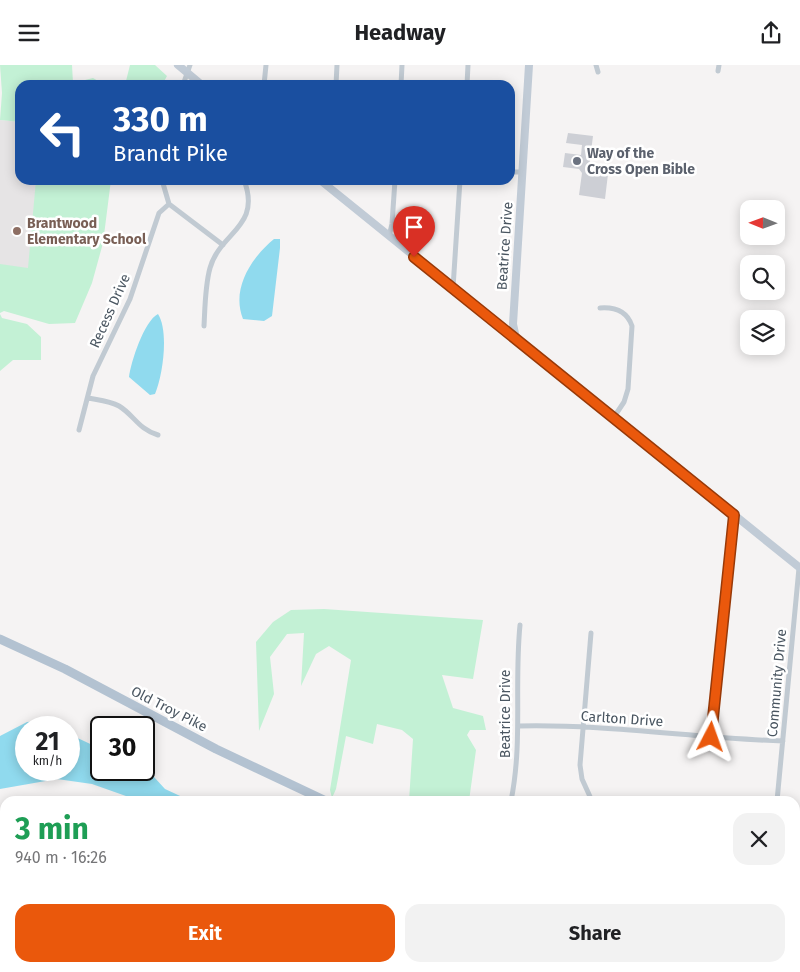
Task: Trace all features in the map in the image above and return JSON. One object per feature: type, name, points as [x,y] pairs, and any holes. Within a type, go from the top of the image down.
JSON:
[{"type":"main road","points":[[178,65],[189,69],[198,80]]},
{"type":"main road","name":"Beatrice Drive","points":[[516,338],[513,324],[529,65]]},
{"type":"main road","points":[[330,185],[389,236],[800,568]]},
{"type":"main road","name":"Old Troy Pike","points":[[0,639],[65,669],[216,749],[315,796]]},
{"type":"street","points":[[264,80],[266,65]]},
{"type":"street","points":[[336,80],[337,65]]},
{"type":"street","points":[[401,80],[402,65]]},
{"type":"street","points":[[467,80],[468,65]]},
{"type":"street","points":[[596,65],[598,72]]},
{"type":"street","points":[[515,172],[522,172]]},
{"type":"street","points":[[163,185],[169,205],[223,245]]},
{"type":"street","points":[[204,326],[209,269],[215,255],[239,227],[248,211],[249,195],[246,185]]},
{"type":"street","points":[[389,236],[392,224],[395,185]]},
{"type":"street","points":[[453,288],[460,185]]},
{"type":"street","name":"Recess Drive","points":[[79,431],[94,376],[130,299],[159,213],[169,205]]},
{"type":"street","points":[[600,308],[611,308],[624,313],[632,326],[628,389],[624,402],[614,417]]},
{"type":"street","points":[[88,398],[111,402],[121,407],[146,431],[158,435]]},
{"type":"street","points":[[711,737],[734,515]]},
{"type":"street","name":"Community Drive","points":[[777,796],[800,568]]},
{"type":"street","name":"Beatrice Drive","points":[[513,796],[518,767],[517,671],[520,625]]},
{"type":"street","points":[[589,796],[580,772],[582,727],[591,633]]},
{"type":"street","name":"Carlton Drive","points":[[519,726],[582,727],[782,741]]},
{"type":"shaded area","name":"Brantwood Elementary School","points":[[0,120],[15,122],[15,185],[37,185],[30,284],[0,282]]},
{"type":"green space","points":[[0,65],[72,65],[73,80],[15,80],[15,122],[0,120],[2,93]]},
{"type":"green space","points":[[130,65],[155,65],[167,76],[165,80],[126,80]]},
{"type":"green space","points":[[36,185],[110,185],[103,243],[92,283],[75,323],[49,324],[4,311],[0,313],[0,264],[28,268]]},
{"type":"green space","points":[[0,314],[2,318],[27,324],[41,337],[41,360],[13,360],[0,371]]},
{"type":"green space","points":[[324,609],[483,620],[473,679],[442,675],[453,708],[483,716],[486,730],[470,730],[467,735],[476,750],[470,796],[409,796],[413,739],[402,730],[377,724],[373,744],[346,736],[336,789],[332,796],[330,790],[351,660],[329,646],[316,654],[301,686],[304,633],[287,634],[270,657],[274,694],[259,731],[256,642],[273,622],[291,610]]},
{"type":"water","points":[[274,239],[280,239],[280,248],[272,316],[264,321],[243,319],[240,297],[245,275],[258,255]]},
{"type":"water","points":[[158,314],[163,331],[164,353],[158,386],[155,394],[150,395],[129,377],[135,352],[143,333]]},
{"type":"water","points":[[15,728],[15,781],[46,781],[0,789],[0,736]]},
{"type":"water","points":[[80,739],[90,744],[90,781],[155,781],[155,778],[165,789],[180,796],[126,796],[92,784],[71,781],[80,781]]},
{"type":"building","name":"Way of the Cross Open Bible","points":[[568,133],[593,136],[589,167],[592,172],[608,174],[605,199],[579,195],[582,173],[579,169],[563,167],[565,153],[581,155],[582,145],[566,143]]},
{"type":"place","name":"Way of the Cross Open Bible","points":[[577,161]]},
{"type":"place","name":"Brantwood Elementary School","points":[[17,231]]},
{"type":"route","points":[[414,257],[734,515],[731,527],[711,737]]}]
